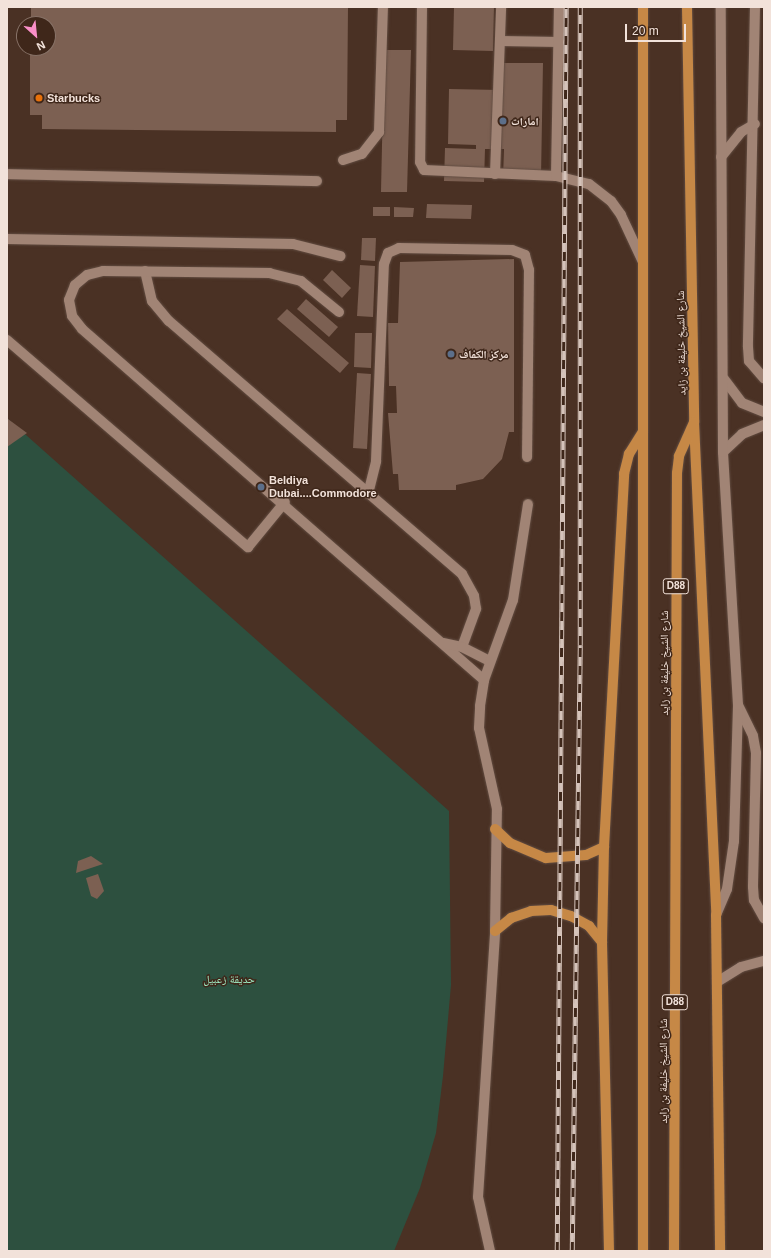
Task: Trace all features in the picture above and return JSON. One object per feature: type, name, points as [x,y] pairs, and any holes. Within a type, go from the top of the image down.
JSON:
[{"type":"main road","name":"شارع الشيخ خليفة بن زايد","points":[[643,1251],[644,7]]},
{"type":"main road","name":"شارع الشيخ خليفة بن زايد","points":[[674,1251],[677,473],[679,456],[694,422],[687,7]]},
{"type":"main road","points":[[694,422],[716,915],[720,1251]]},
{"type":"main road","points":[[609,1251],[602,942],[604,847],[624,474],[629,454],[643,432]]},
{"type":"main road","points":[[495,829],[510,843],[546,858],[586,855],[604,847]]},
{"type":"main road","points":[[495,931],[511,918],[531,911],[551,910],[572,916],[589,926],[602,942]]},
{"type":"street","points":[[343,160],[362,154],[379,132],[383,7]]},
{"type":"street","points":[[422,7],[422,166],[431,173],[556,176],[589,184],[611,201],[643,262]]},
{"type":"street","points":[[495,174],[500,7]]},
{"type":"street","points":[[556,176],[559,7]]},
{"type":"street","points":[[716,915],[727,889],[734,841],[738,705],[723,452],[721,7]]},
{"type":"street","points":[[755,7],[755,124],[748,348],[749,361],[764,378]]},
{"type":"street","points":[[500,41],[559,42]]},
{"type":"street","points":[[721,157],[741,132],[755,124]]},
{"type":"street","points":[[7,174],[317,181]]},
{"type":"street","points":[[7,240],[293,244],[340,256]]},
{"type":"street","points":[[368,494],[376,461],[384,264],[388,253],[399,248],[512,250],[525,255],[530,270],[527,456]]},
{"type":"street","points":[[339,312],[315,290],[286,276],[145,271],[87,275],[75,285],[69,300],[72,316],[82,329],[285,502],[484,680]]},
{"type":"street","points":[[145,271],[147,289],[159,312],[462,574],[470,584],[476,609],[462,647]]},
{"type":"street","points":[[7,340],[248,547],[285,502]]},
{"type":"street","points":[[723,378],[742,403],[764,412]]},
{"type":"street","points":[[723,452],[742,434],[764,425]]},
{"type":"street","points":[[490,1251],[478,1197],[495,931],[495,788],[479,728],[484,680],[490,661],[507,625],[513,600],[528,504]]},
{"type":"street","points":[[443,643],[462,647],[490,661]]},
{"type":"street","points":[[738,705],[753,736],[756,753],[753,887],[754,900],[764,918]]},
{"type":"street","points":[[717,982],[741,967],[764,961]]},
{"type":"green space","name":"حديقة زعبيل","points":[[8,419],[449,811],[451,985],[443,1076],[436,1133],[420,1188],[394,1251],[7,1251]]},
{"type":"building","points":[[31,7],[348,7],[347,120],[336,120],[336,132],[42,129],[42,115],[30,115],[30,56],[56,56],[56,16],[31,16]]},
{"type":"building","points":[[454,7],[494,7],[493,51],[453,50]]},
{"type":"building","points":[[384,50],[411,50],[407,192],[381,192]]},
{"type":"building","points":[[500,63],[543,63],[541,177],[503,177],[504,149],[485,149],[484,182],[444,181],[445,148],[476,149],[476,145],[448,144],[449,89],[500,90]]},
{"type":"building","points":[[427,204],[472,205],[471,219],[426,218]]},
{"type":"building","points":[[373,207],[390,207],[390,216],[373,216]]},
{"type":"building","points":[[394,207],[414,208],[413,217],[394,217]]},
{"type":"building","points":[[362,238],[376,238],[375,261],[361,260]]},
{"type":"building","name":"مركز الكفاف","points":[[514,259],[514,432],[509,432],[502,459],[483,479],[456,485],[456,490],[399,490],[398,474],[393,474],[388,413],[397,413],[396,386],[389,386],[388,323],[398,323],[400,262]]},
{"type":"building","points":[[360,265],[375,266],[373,317],[357,316]]},
{"type":"building","points":[[332,270],[351,288],[342,298],[323,280]]},
{"type":"building","points":[[306,299],[338,327],[329,337],[297,309]]},
{"type":"building","points":[[287,309],[349,363],[340,373],[277,319]]},
{"type":"building","points":[[355,333],[372,333],[371,368],[354,367]]},
{"type":"building","points":[[357,373],[371,374],[367,449],[353,448]]},
{"type":"building","points":[[7,419],[27,433],[7,447]]},
{"type":"building","points":[[91,856],[103,864],[76,873],[78,861]]},
{"type":"building","points":[[98,874],[104,891],[97,899],[91,896],[86,878]]},
{"type":"railway","points":[[557,1251],[566,7]]},
{"type":"railway","points":[[572,1251],[580,645],[580,7]]},
{"type":"place","name":"Starbucks","points":[[39,98]]},
{"type":"place","name":"امارات","points":[[503,121]]},
{"type":"place","name":"مركز الكفاف","points":[[451,354]]},
{"type":"place","name":"Beldiya Dubai....Commodore","points":[[261,487]]}]
